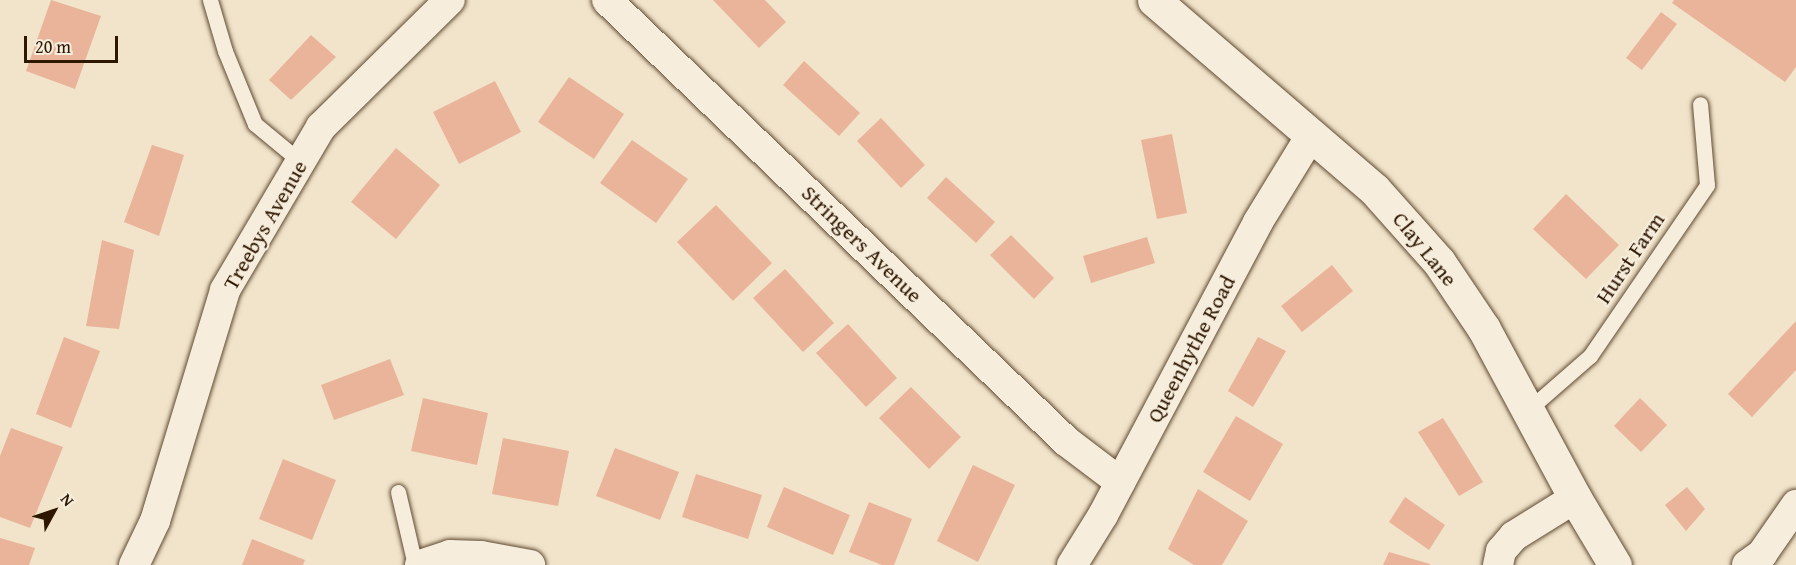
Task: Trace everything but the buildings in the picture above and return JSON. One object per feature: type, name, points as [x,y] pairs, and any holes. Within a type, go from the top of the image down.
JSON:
[{"type":"street","name":"Treebys Avenue","points":[[134,565],[155,520],[225,290],[321,127],[450,0]]},
{"type":"street","name":"Stringers Avenue","points":[[607,0],[1066,441],[1120,482]]},
{"type":"street","name":"Clay Lane","points":[[1154,0],[1374,189],[1439,262],[1484,329],[1575,498],[1615,565]]},
{"type":"street","name":"Queenhythe Road","points":[[1072,565],[1120,482],[1258,222],[1312,134]]},
{"type":"street","points":[[1498,565],[1502,551],[1514,536],[1575,498]]},
{"type":"street","points":[[1747,565],[1762,554],[1796,505]]},
{"type":"street","points":[[420,565],[450,555],[481,556],[530,565]]},
{"type":"lane","points":[[210,0],[225,51],[255,124],[301,162]]},
{"type":"lane","name":"Hurst Farm","points":[[1528,410],[1590,356],[1707,185],[1700,104]]},
{"type":"lane","points":[[399,492],[415,565]]}]
